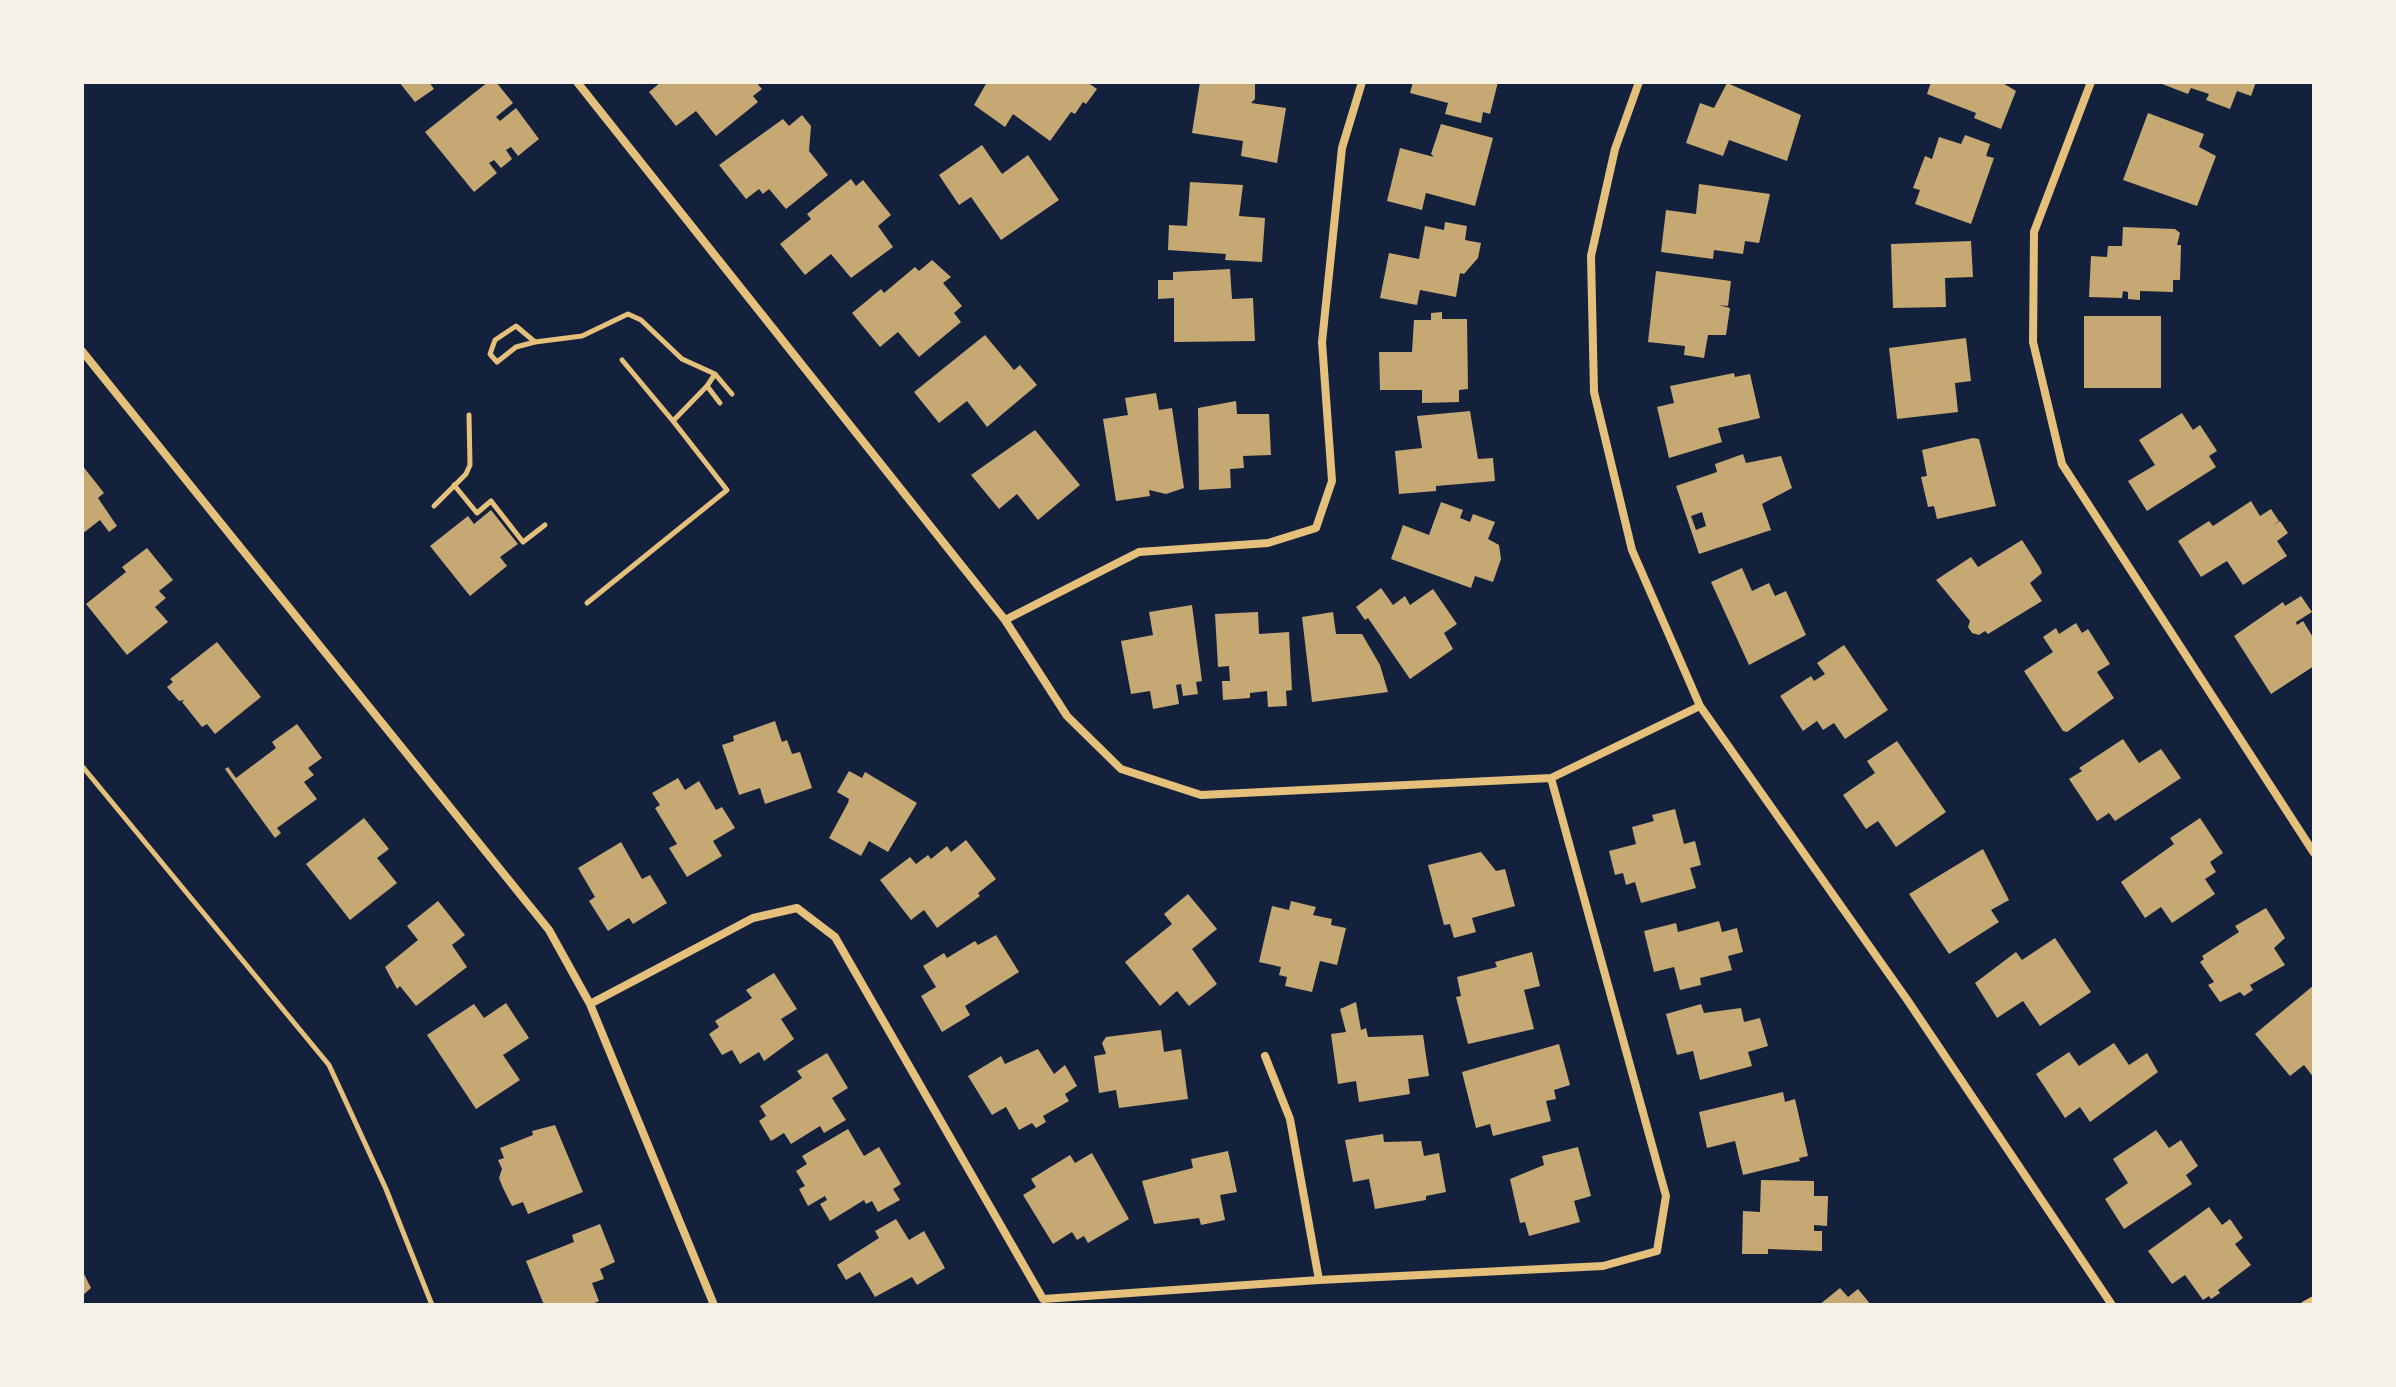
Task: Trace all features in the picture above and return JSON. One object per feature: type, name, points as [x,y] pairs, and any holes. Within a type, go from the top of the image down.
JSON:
[{"type":"street","points":[[577,82],[1005,620],[1067,716],[1121,769],[1201,795],[1551,778],[1700,706]]},
{"type":"street","points":[[1005,620],[1139,552],[1268,543],[1316,528],[1332,481],[1322,342],[1340,163],[1362,82]]},
{"type":"street","points":[[1639,82],[1615,149],[1591,256],[1594,392],[1632,550],[1700,706],[1908,1001],[2112,1305]]},
{"type":"street","points":[[2091,82],[2034,232],[2033,342],[2062,464],[2314,853]]},
{"type":"street","points":[[82,351],[549,930],[590,1004],[714,1305]]},
{"type":"street","points":[[590,1004],[753,918],[797,908],[835,937],[1043,1299],[1319,1280],[1603,1266],[1657,1251],[1666,1196],[1551,778]]},
{"type":"street","points":[[1265,1056],[1290,1119],[1319,1280]]},
{"type":"street","points":[[2305,1305],[2314,1300]]},
{"type":"path","points":[[535,342],[516,326],[495,340],[490,354],[497,362],[516,347],[582,336],[628,314],[641,320],[682,359],[715,374],[732,394]]},
{"type":"path","points":[[587,603],[727,490],[622,360]]},
{"type":"path","points":[[673,421],[715,374]]},
{"type":"path","points":[[707,386],[720,403]]},
{"type":"path","points":[[434,506],[470,465],[469,415]]},
{"type":"path","points":[[454,485],[477,513],[491,501],[523,542],[545,525]]},
{"type":"path","points":[[82,766],[329,1065],[386,1189],[432,1305]]},
{"type":"building","points":[[399,82],[429,82],[434,89],[415,102]]},
{"type":"building","points":[[488,82],[496,82],[513,103],[496,117],[500,121],[516,108],[539,139],[518,156],[511,147],[506,150],[512,159],[501,168],[494,160],[489,163],[497,173],[474,192],[425,132]]},
{"type":"building","points":[[661,82],[756,82],[762,89],[753,96],[758,102],[716,136],[696,111],[676,126],[649,92]]},
{"type":"building","points":[[987,82],[1087,82],[1097,89],[1075,114],[1071,112],[1050,141],[1013,114],[1005,127],[974,105]]},
{"type":"building","points":[[1200,82],[1255,82],[1255,99],[1251,103],[1286,108],[1277,163],[1241,156],[1243,141],[1192,133]]},
{"type":"building","points":[[1413,82],[1498,82],[1490,114],[1483,112],[1481,123],[1445,114],[1448,103],[1410,93]]},
{"type":"building","points":[[1931,82],[2001,82],[2016,91],[2001,129],[1974,118],[1976,113],[1927,94]]},
{"type":"building","points":[[2157,82],[2256,82],[2251,96],[2237,91],[2230,109],[2206,100],[2209,94],[2191,88],[2188,94]]},
{"type":"building","points":[[1727,83],[1801,115],[1787,161],[1729,140],[1723,156],[1686,143],[1700,103],[1714,108]]},
{"type":"building","points":[[2148,113],[2204,134],[2199,147],[2216,156],[2197,206],[2123,180]]},
{"type":"building","points":[[802,115],[811,126],[809,151],[828,175],[786,209],[769,189],[763,194],[759,189],[746,199],[719,165],[783,119],[789,126]]},
{"type":"building","points":[[1441,124],[1493,138],[1475,206],[1426,193],[1422,210],[1387,201],[1400,148],[1434,157],[1431,154]]},
{"type":"building","points":[[1965,135],[1990,144],[1986,156],[1994,158],[1971,224],[1915,204],[1920,190],[1913,188],[1925,156],[1932,159],[1939,137],[1961,144]]},
{"type":"building","points":[[982,145],[1002,174],[1028,155],[1059,200],[1001,240],[971,197],[959,205],[939,175]]},
{"type":"building","points":[[851,179],[856,186],[863,180],[891,215],[878,226],[893,247],[851,278],[831,254],[805,275],[780,244],[811,219],[807,214]]},
{"type":"building","points":[[1190,182],[1243,185],[1239,216],[1265,218],[1262,262],[1225,260],[1226,254],[1168,250],[1169,225],[1187,226]]},
{"type":"building","points":[[1699,184],[1770,194],[1759,243],[1745,241],[1743,254],[1714,250],[1713,259],[1661,252],[1666,210],[1696,214]]},
{"type":"building","points":[[1445,222],[1467,226],[1465,240],[1481,243],[1478,258],[1464,274],[1460,273],[1456,297],[1420,290],[1417,305],[1380,298],[1389,253],[1419,259],[1425,226],[1444,230]]},
{"type":"building","points":[[2123,227],[2175,229],[2180,233],[2177,245],[2181,245],[2180,280],[2173,280],[2173,292],[2140,291],[2140,300],[2128,299],[2128,292],[2123,291],[2122,298],[2089,297],[2091,256],[2107,257],[2108,246],[2122,246]]},
{"type":"building","points":[[1971,241],[1973,277],[1945,278],[1946,307],[1893,308],[1891,244]]},
{"type":"building","points":[[932,260],[951,277],[943,283],[962,306],[954,313],[961,322],[919,357],[898,332],[880,347],[852,313],[881,289],[884,293],[915,267],[919,271]]},
{"type":"building","points":[[1230,269],[1232,299],[1253,298],[1255,341],[1174,342],[1174,298],[1158,299],[1158,280],[1173,280],[1173,272]]},
{"type":"building","points":[[1656,271],[1731,281],[1728,306],[1719,305],[1730,308],[1726,335],[1708,335],[1704,358],[1684,355],[1685,346],[1648,342]]},
{"type":"building","points":[[1442,312],[1442,319],[1467,319],[1468,389],[1459,390],[1459,402],[1422,403],[1422,390],[1380,390],[1379,352],[1412,352],[1414,320],[1431,320],[1431,313]]},
{"type":"building","points":[[2084,316],[2161,316],[2161,388],[2084,388]]},
{"type":"building","points":[[985,335],[1014,370],[1020,365],[1037,385],[987,427],[967,401],[939,423],[914,392]]},
{"type":"building","points":[[1966,338],[1971,381],[1955,383],[1958,412],[1897,419],[1889,348]]},
{"type":"building","points":[[1734,373],[1735,377],[1750,374],[1760,418],[1718,428],[1722,442],[1669,458],[1657,407],[1674,403],[1670,386]]},
{"type":"building","points":[[1156,393],[1159,410],[1172,408],[1184,488],[1166,494],[1149,490],[1150,496],[1116,501],[1103,419],[1128,415],[1125,398]]},
{"type":"building","points":[[1236,401],[1237,414],[1269,414],[1271,455],[1243,456],[1244,468],[1230,469],[1231,488],[1199,490],[1198,408]]},
{"type":"building","points":[[1470,411],[1478,459],[1493,458],[1495,481],[1436,486],[1436,491],[1399,494],[1395,451],[1422,448],[1417,416]]},
{"type":"building","points":[[2182,413],[2193,430],[2200,425],[2217,451],[2209,456],[2216,467],[2147,511],[2128,481],[2155,465],[2139,440]]},
{"type":"building","points":[[1035,430],[1080,485],[1038,520],[1017,494],[999,509],[971,475]]},
{"type":"building","points":[[1979,439],[1996,506],[1937,519],[1934,506],[1928,507],[1921,477],[1927,476],[1922,450]]},
{"type":"building","points":[[1743,454],[1746,463],[1781,456],[1792,488],[1762,504],[1771,530],[1699,554],[1676,486],[1717,472],[1715,464]],"holes":[[[1702,512],[1706,526],[1696,530],[1691,516]]]},
{"type":"building","points":[[82,465],[104,493],[98,498],[117,526],[109,532],[100,520],[82,534]]},
{"type":"building","points":[[2251,501],[2260,516],[2271,509],[2279,521],[2272,526],[2280,521],[2288,533],[2277,541],[2287,556],[2243,585],[2227,561],[2201,577],[2178,541],[2209,521],[2213,526]]},
{"type":"building","points":[[1441,502],[1463,510],[1460,518],[1470,522],[1473,514],[1495,522],[1488,539],[1499,545],[1501,559],[1493,582],[1475,576],[1471,588],[1391,559],[1403,525],[1429,535]]},
{"type":"building","points":[[491,510],[518,544],[500,557],[507,566],[470,596],[430,546],[468,516],[474,524]]},
{"type":"building","points":[[2022,540],[2042,573],[2030,583],[2042,601],[1988,634],[1985,631],[1979,635],[1972,633],[1968,627],[1970,621],[1936,580],[1971,557],[1978,567]]},
{"type":"building","points":[[147,548],[173,580],[159,591],[166,598],[155,607],[168,622],[127,655],[86,604],[126,572],[122,567]]},
{"type":"building","points":[[1742,568],[1752,591],[1769,583],[1775,596],[1786,591],[1806,635],[1749,665],[1711,582]]},
{"type":"building","points":[[1381,588],[1393,605],[1405,596],[1410,605],[1433,589],[1457,624],[1444,633],[1453,649],[1410,679],[1368,618],[1365,620],[1356,607]]},
{"type":"building","points":[[2301,596],[2312,612],[2296,622],[2297,625],[2303,621],[2314,639],[2314,666],[2271,694],[2234,636],[2283,602],[2285,606]]},
{"type":"building","points":[[1192,605],[1202,681],[1196,682],[1198,694],[1183,696],[1181,684],[1176,685],[1179,704],[1153,709],[1150,691],[1131,694],[1121,641],[1153,635],[1149,612]]},
{"type":"building","points":[[1258,612],[1259,634],[1289,632],[1292,690],[1286,691],[1287,706],[1268,707],[1267,691],[1250,693],[1250,698],[1223,700],[1222,681],[1230,681],[1229,666],[1218,667],[1215,614]]},
{"type":"building","points":[[1333,612],[1336,634],[1362,634],[1380,665],[1388,692],[1312,702],[1302,617]]},
{"type":"building","points":[[2076,623],[2082,633],[2088,629],[2110,664],[2097,672],[2114,698],[2067,732],[2063,731],[2024,671],[2053,652],[2043,637],[2056,628],[2059,634]]},
{"type":"building","points":[[217,642],[261,697],[215,734],[207,724],[202,727],[182,702],[185,700],[179,701],[167,687],[173,682],[170,679]]},
{"type":"building","points":[[1844,645],[1888,710],[1845,739],[1834,723],[1823,730],[1817,721],[1803,731],[1780,696],[1811,676],[1814,681],[1825,674],[1817,663]]},
{"type":"building","points":[[775,721],[782,742],[787,740],[792,754],[800,752],[812,788],[765,804],[760,788],[739,795],[722,745],[734,741],[733,736]]},
{"type":"building","points":[[297,724],[322,758],[308,768],[314,775],[304,782],[317,799],[277,828],[281,833],[275,838],[225,769],[228,767],[236,778],[276,748],[272,742]]},
{"type":"building","points":[[2123,739],[2139,763],[2161,749],[2181,778],[2115,821],[2109,813],[2097,821],[2069,779],[2082,771],[2079,768]]},
{"type":"building","points":[[1897,741],[1946,812],[1896,847],[1878,821],[1866,829],[1843,795],[1875,773],[1867,761]]},
{"type":"building","points":[[849,771],[862,778],[865,772],[917,803],[888,852],[869,841],[861,856],[829,838],[848,803],[849,799],[837,792]]},
{"type":"building","points":[[678,778],[685,790],[699,781],[716,810],[722,807],[735,828],[713,841],[722,856],[687,877],[669,848],[677,844],[655,808],[660,805],[652,793]]},
{"type":"building","points":[[1675,809],[1684,844],[1695,841],[1701,865],[1690,868],[1696,888],[1641,903],[1635,882],[1626,885],[1623,873],[1615,875],[1609,851],[1636,844],[1632,827],[1654,821],[1652,815]]},
{"type":"building","points":[[364,818],[389,849],[377,858],[397,883],[350,920],[306,864]]},
{"type":"building","points":[[2200,818],[2223,853],[2210,862],[2216,872],[2205,879],[2215,894],[2172,923],[2161,907],[2145,918],[2121,882],[2174,844],[2170,838]]},
{"type":"building","points":[[966,840],[996,879],[978,893],[980,896],[937,928],[924,910],[911,920],[880,880],[910,857],[916,864],[928,855],[931,859],[947,846],[951,852]]},
{"type":"building","points":[[621,842],[642,879],[650,875],[667,903],[633,924],[629,918],[608,931],[589,901],[595,897],[578,868]]},
{"type":"building","points":[[1983,849],[2009,900],[1991,910],[1999,922],[1949,954],[1909,894]]},
{"type":"building","points":[[1481,852],[1496,871],[1505,869],[1515,906],[1472,918],[1476,932],[1454,938],[1450,924],[1444,925],[1428,865]]},
{"type":"building","points":[[1188,894],[1217,929],[1192,949],[1217,984],[1189,1006],[1177,991],[1160,1006],[1125,962],[1172,924],[1164,914]]},
{"type":"building","points":[[438,901],[465,935],[452,945],[467,967],[416,1006],[400,986],[397,989],[385,967],[418,940],[407,926]]},
{"type":"building","points":[[1291,901],[1316,907],[1313,915],[1332,919],[1331,925],[1346,928],[1337,965],[1320,961],[1312,992],[1285,986],[1287,977],[1279,975],[1281,967],[1259,962],[1272,906],[1289,910]]},
{"type":"building","points":[[2266,908],[2285,938],[2274,948],[2285,965],[2250,985],[2253,990],[2244,996],[2240,992],[2220,1002],[2208,985],[2214,982],[2200,962],[2204,959],[2202,956],[2239,932],[2235,926]]},
{"type":"building","points":[[1719,921],[1722,932],[1737,928],[1743,952],[1728,956],[1732,970],[1700,978],[1701,985],[1680,990],[1674,967],[1654,972],[1644,931],[1676,923],[1678,932]]},
{"type":"building","points":[[996,935],[1019,972],[965,1006],[970,1015],[942,1032],[921,996],[936,987],[923,966],[944,953],[947,958],[975,941],[978,945]]},
{"type":"building","points":[[2055,938],[2091,992],[2040,1026],[2023,1001],[1997,1018],[1975,983],[2016,952],[2022,960]]},
{"type":"building","points":[[1532,952],[1540,986],[1524,990],[1534,1029],[1468,1044],[1456,997],[1461,996],[1457,977],[1497,967],[1495,962]]},
{"type":"building","points":[[774,973],[797,1009],[781,1019],[794,1039],[764,1061],[759,1052],[740,1064],[732,1050],[722,1055],[709,1034],[719,1027],[715,1021],[752,998],[746,990]]},
{"type":"building","points":[[2314,985],[2314,1078],[2304,1065],[2290,1076],[2255,1034]]},
{"type":"building","points":[[1356,1002],[1361,1030],[1366,1028],[1368,1037],[1423,1035],[1429,1076],[1408,1079],[1410,1094],[1359,1102],[1356,1081],[1338,1084],[1331,1034],[1346,1032],[1340,1009]]},
{"type":"building","points":[[506,1003],[529,1038],[503,1055],[520,1080],[476,1109],[427,1035],[474,1004],[484,1018]]},
{"type":"building","points":[[1701,1004],[1704,1013],[1741,1008],[1744,1022],[1760,1018],[1768,1046],[1748,1052],[1752,1066],[1700,1080],[1693,1051],[1677,1055],[1666,1014]]},
{"type":"building","points":[[1161,1030],[1164,1052],[1181,1049],[1188,1099],[1119,1108],[1116,1090],[1099,1093],[1094,1056],[1106,1054],[1102,1043],[1106,1037]]},
{"type":"building","points":[[2114,1043],[2129,1065],[2147,1053],[2158,1072],[2090,1122],[2080,1107],[2065,1118],[2036,1074],[2069,1052],[2079,1066]]},
{"type":"building","points":[[1559,1044],[1570,1085],[1554,1090],[1556,1099],[1546,1101],[1551,1121],[1493,1136],[1490,1124],[1476,1128],[1462,1072]]},
{"type":"building","points":[[1038,1049],[1054,1074],[1065,1065],[1077,1086],[1065,1094],[1069,1101],[1043,1116],[1046,1122],[1036,1128],[1032,1123],[1019,1130],[1006,1107],[992,1115],[968,1076],[1001,1056],[1005,1064]]},
{"type":"building","points":[[827,1053],[848,1088],[832,1098],[846,1120],[824,1133],[820,1126],[791,1144],[784,1133],[771,1141],[759,1121],[766,1116],[760,1106],[802,1078],[797,1071]]},
{"type":"building","points":[[1783,1092],[1785,1102],[1795,1099],[1808,1156],[1799,1158],[1800,1161],[1743,1175],[1735,1141],[1707,1148],[1699,1112]]},
{"type":"building","points":[[555,1125],[583,1192],[528,1214],[523,1202],[512,1206],[503,1188],[498,1160],[504,1158],[500,1148],[533,1135],[532,1131]]},
{"type":"building","points":[[848,1129],[864,1156],[879,1147],[901,1184],[893,1189],[900,1200],[878,1212],[872,1201],[866,1204],[864,1200],[830,1221],[820,1204],[827,1200],[825,1196],[808,1206],[799,1189],[805,1186],[796,1171],[807,1164],[802,1156]]},
{"type":"building","points":[[2156,1130],[2169,1148],[2181,1140],[2198,1166],[2186,1175],[2192,1184],[2124,1229],[2105,1199],[2128,1183],[2113,1159]]},
{"type":"building","points":[[1383,1134],[1384,1142],[1421,1141],[1424,1156],[1439,1153],[1446,1192],[1426,1196],[1426,1200],[1375,1209],[1369,1179],[1353,1182],[1345,1140]]},
{"type":"building","points":[[1578,1147],[1591,1196],[1574,1201],[1580,1222],[1529,1236],[1525,1222],[1520,1223],[1510,1179],[1544,1165],[1542,1156]]},
{"type":"building","points":[[1228,1151],[1237,1192],[1220,1195],[1225,1220],[1201,1225],[1199,1218],[1154,1224],[1142,1181],[1193,1168],[1191,1159]]},
{"type":"building","points":[[1092,1153],[1129,1219],[1088,1243],[1084,1236],[1077,1240],[1072,1232],[1053,1244],[1023,1195],[1036,1187],[1031,1179],[1070,1155],[1075,1163]]},
{"type":"building","points":[[1761,1180],[1814,1181],[1814,1196],[1828,1196],[1827,1226],[1814,1225],[1814,1231],[1822,1231],[1822,1251],[1768,1249],[1768,1254],[1742,1254],[1743,1211],[1760,1212]]},
{"type":"building","points":[[2209,1207],[2222,1225],[2230,1219],[2243,1238],[2235,1244],[2251,1265],[2218,1290],[2220,1293],[2203,1300],[2185,1275],[2172,1284],[2148,1251]]},
{"type":"building","points":[[896,1219],[909,1240],[924,1231],[945,1268],[917,1285],[912,1277],[875,1297],[860,1272],[846,1280],[837,1265],[879,1238],[875,1231]]},
{"type":"building","points":[[600,1224],[615,1262],[600,1269],[604,1279],[592,1283],[599,1301],[590,1305],[544,1305],[526,1261],[574,1242],[572,1235]]},
{"type":"building","points":[[82,1270],[91,1288],[82,1296]]},
{"type":"building","points":[[1840,1288],[1848,1297],[1858,1289],[1871,1305],[1819,1305]]}]
